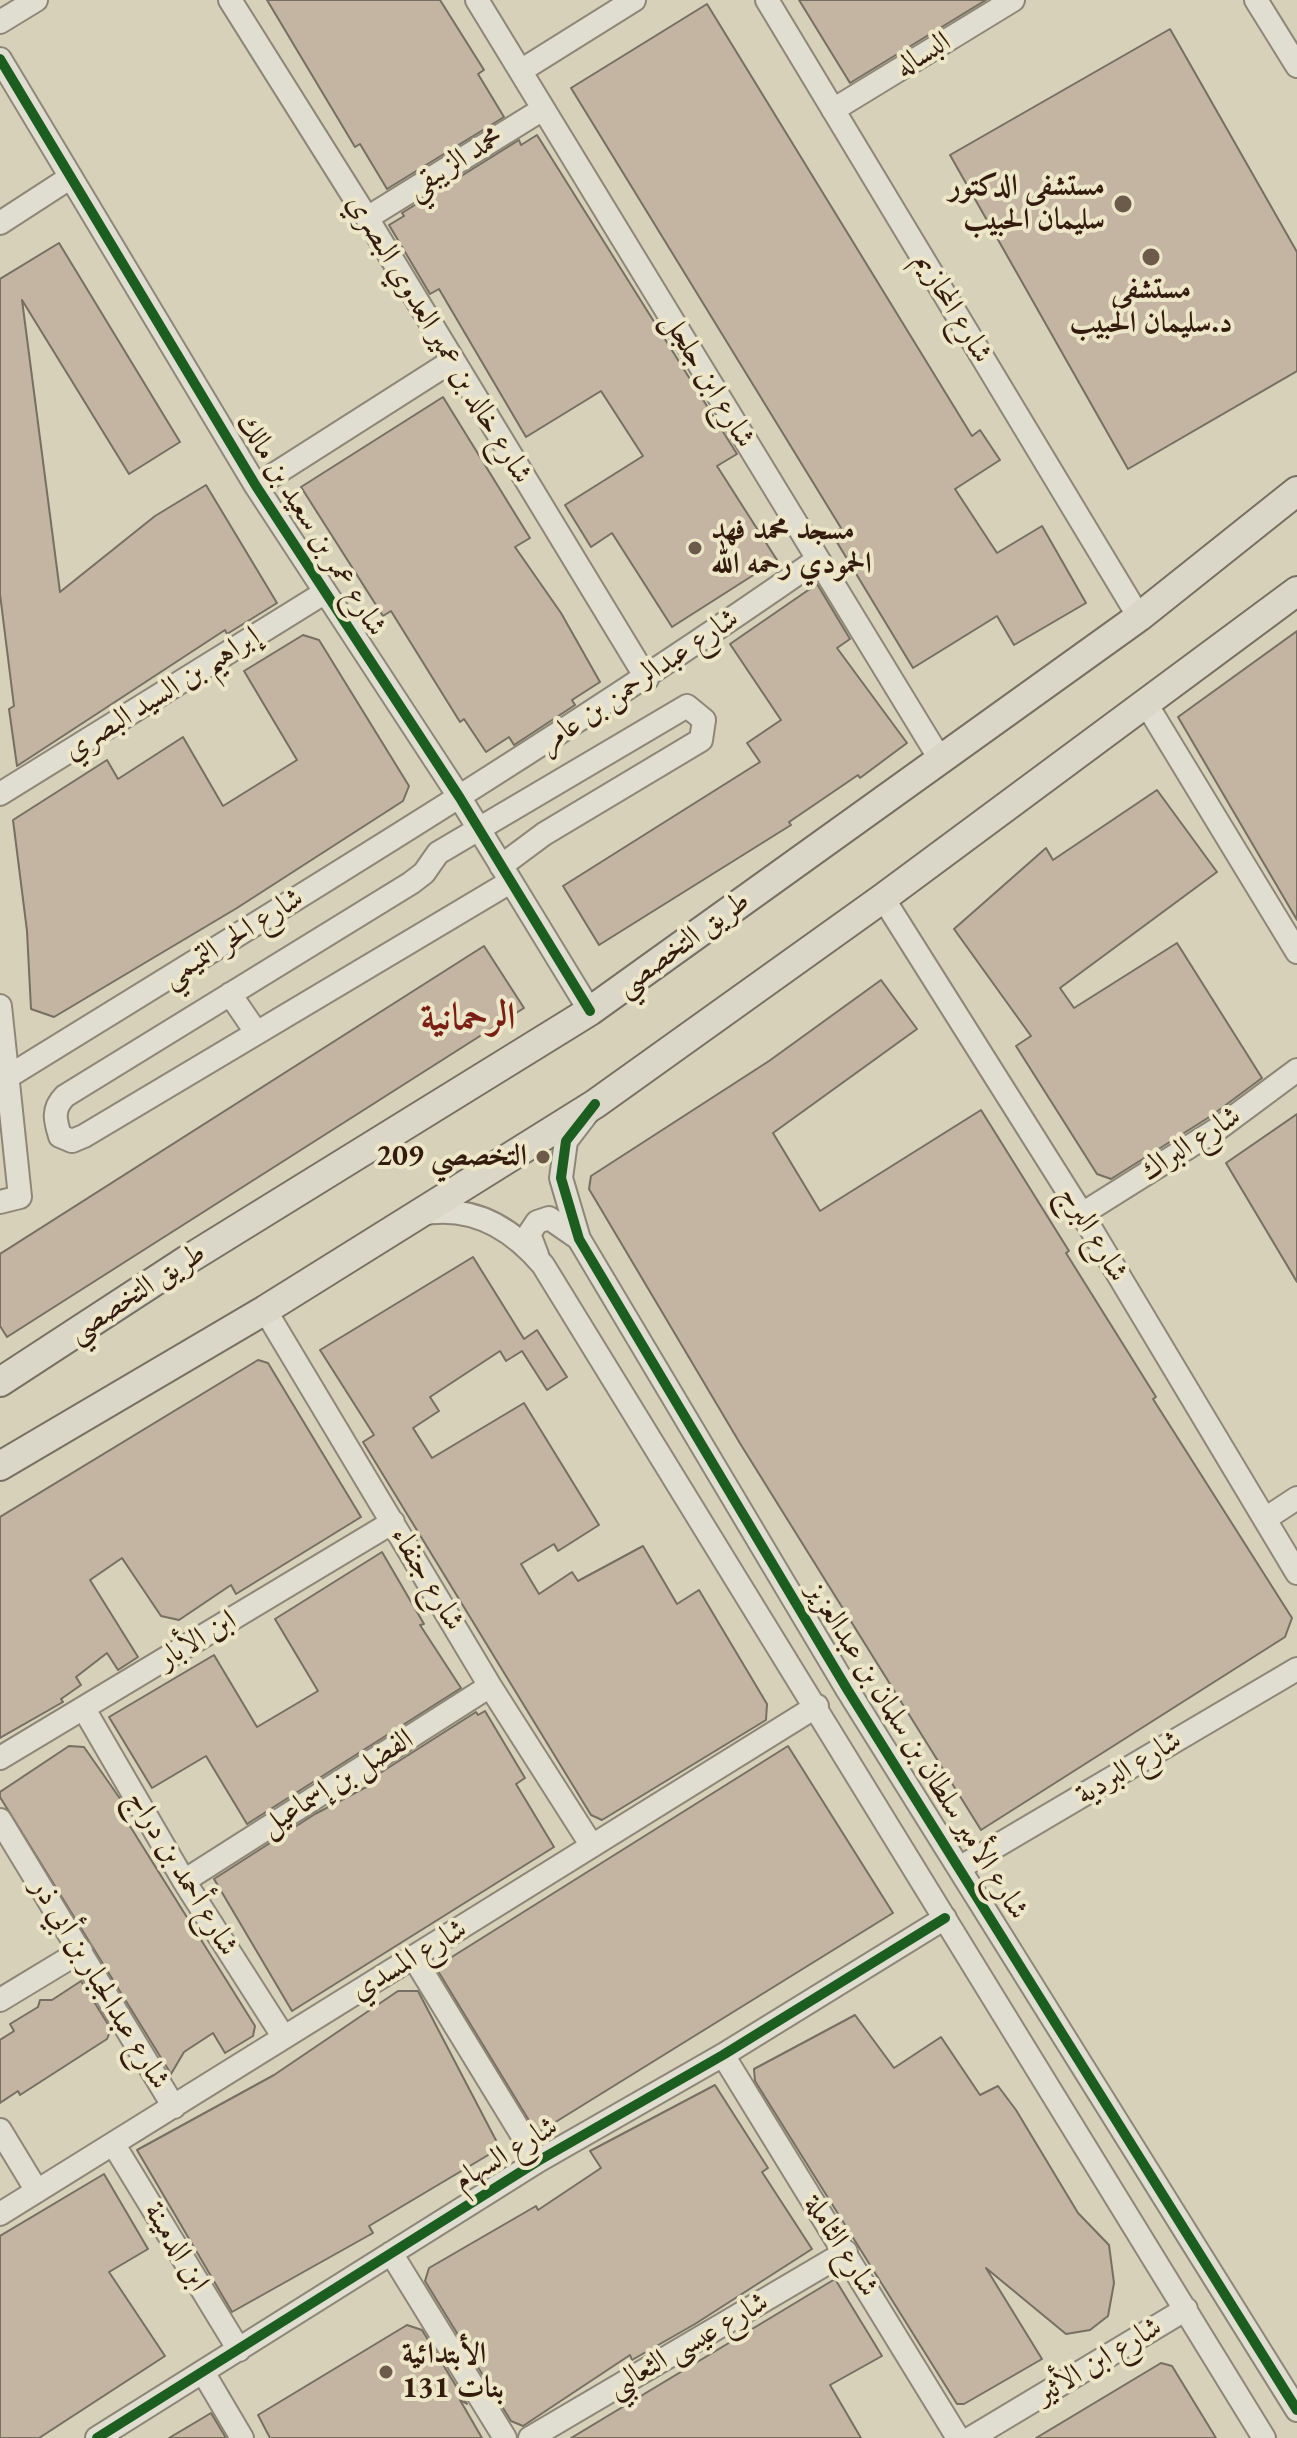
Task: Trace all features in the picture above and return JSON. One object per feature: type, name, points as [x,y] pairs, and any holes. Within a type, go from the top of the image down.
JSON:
[{"type":"main road","name":"طريق التخصصي","points":[[0,1382],[187,1260],[590,1011],[1139,617],[1297,491]]},
{"type":"main road","points":[[0,1466],[265,1310],[595,1104],[883,898],[1297,591]]},
{"type":"street","points":[[0,22],[36,0]]},
{"type":"street","name":"شارع خالد بن عمير العدوي البصري","points":[[230,0],[367,218],[647,679]]},
{"type":"street","name":"شارع ابن جلجل","points":[[477,0],[940,759]]},
{"type":"street","points":[[522,70],[634,0]]},
{"type":"street","name":"شارع المحازيم","points":[[767,0],[1139,617]]},
{"type":"street","name":"البساله","points":[[833,110],[1013,0]]},
{"type":"street","points":[[1256,0],[1297,66]]},
{"type":"street","name":"شارع عمر بن سعيد بن مالك","points":[[0,59],[256,486],[460,798],[590,1011]]},
{"type":"street","name":"محمد الزيبقي","points":[[367,218],[543,109]]},
{"type":"street","points":[[0,223],[71,177]]},
{"type":"street","points":[[256,486],[452,361]]},
{"type":"street","name":"شارع عبدالرحمن بن عامر","points":[[460,798],[647,679],[817,560]]},
{"type":"street","name":"إبراهيم بن السيد البصري","points":[[0,794],[324,593]]},
{"type":"street","points":[[1145,702],[1297,952]]},
{"type":"street","points":[[687,706],[704,720],[701,740],[544,834],[505,874],[256,1032],[84,1136],[72,1141],[60,1136],[55,1118],[57,1104],[65,1096],[411,883],[424,873],[438,853],[687,706]]},
{"type":"street","name":"شارع الحر التميمي","points":[[6,1078],[460,798]]},
{"type":"street","name":"شارع البرج","points":[[883,898],[1082,1214],[1297,1573]]},
{"type":"street","points":[[230,994],[256,1032]]},
{"type":"street","points":[[0,1006],[10,1200]]},
{"type":"street","name":"شارع البراك","points":[[1082,1214],[1219,1128],[1297,1070]]},
{"type":"street","name":"شارع الأمير سلطان بن سلمان بن عبدالعزيز","points":[[595,1104],[566,1141],[561,1178],[579,1239],[847,1689],[1294,2399]]},
{"type":"street","name":"شارع الأمير سلطان بن سلمان بن عبدالعزيز","points":[[418,1215],[435,1211],[479,1215],[524,1243],[543,1265],[575,1322],[817,1706],[1264,2438]]},
{"type":"street","points":[[543,1265],[529,1234],[537,1222],[549,1218],[565,1225],[579,1239]]},
{"type":"street","name":"شارع جنفاء","points":[[265,1310],[490,1686],[592,1846]]},
{"type":"street","points":[[1265,1519],[1297,1498]]},
{"type":"street","name":"ابن الأبار","points":[[0,1758],[393,1522]]},
{"type":"street","name":"شارع البردية","points":[[961,1867],[1297,1669]]},
{"type":"street","name":"الفضل بن إسماعيل","points":[[184,1881],[490,1686]]},
{"type":"street","name":"شارع المسدي","points":[[0,2214],[817,1706]]},
{"type":"street","name":"شارع أحمد بن دراج","points":[[84,1709],[184,1881],[283,2036]]},
{"type":"street","name":"شارع عبدالجبار بن أبي ذر","points":[[0,1820],[174,2107]]},
{"type":"street","name":"شارع السهام","points":[[97,2438],[538,2161],[723,2055],[945,1918]]},
{"type":"street","points":[[0,2000],[81,1951]]},
{"type":"street","points":[[414,1958],[538,2161]]},
{"type":"street","name":"شارع الثاملة","points":[[723,2055],[958,2438]]},
{"type":"street","points":[[0,2130],[37,2191]]},
{"type":"street","name":"ابن الدمينة","points":[[114,2145],[239,2350]]},
{"type":"street","name":"شارع عيسى الثعالبي","points":[[530,2438],[846,2252]]},
{"type":"street","points":[[391,2253],[505,2438]]},
{"type":"street","name":"شارع ابن الأثير","points":[[971,2438],[1186,2309]]},
{"type":"street","points":[[203,2372],[242,2438]]},
{"type":"building","points":[[267,0],[440,0],[484,70],[478,74],[504,117],[387,189],[360,144],[355,147]]},
{"type":"building","points":[[799,0],[986,0],[850,83]]},
{"type":"building","points":[[707,4],[972,436],[980,430],[1000,460],[955,489],[997,553],[1042,526],[1086,603],[1014,645],[997,616],[913,668],[832,534],[841,528],[571,88]]},
{"type":"building","name":"مستشفى الدكتور سليمان الحبيب","points":[[1170,29],[1297,252],[1297,371],[1128,469],[950,155]]},
{"type":"building","points":[[537,135],[737,454],[717,466],[777,560],[672,627],[612,533],[591,547],[565,505],[643,456],[601,391],[526,437],[439,289],[430,294],[389,225],[404,216],[402,213],[519,140],[521,145]]},
{"type":"building","points":[[59,243],[180,442],[129,474],[22,300],[60,592],[155,516],[206,485],[277,603],[227,634],[225,630],[17,766],[9,709],[14,706],[0,594],[0,279]]},
{"type":"building","points":[[443,397],[530,538],[515,547],[561,613],[600,682],[572,700],[575,705],[514,745],[509,737],[486,752],[464,719],[460,722],[391,611],[383,616],[301,487]]},
{"type":"building","points":[[817,584],[850,639],[837,648],[907,743],[860,778],[858,775],[789,822],[791,825],[599,945],[563,886],[760,762],[747,743],[781,720],[730,644]]},
{"type":"building","points":[[1297,631],[1297,920],[1178,717]]},
{"type":"building","points":[[303,635],[319,640],[409,786],[403,801],[237,908],[54,1017],[31,1009],[27,931],[13,820],[107,760],[118,779],[183,737],[223,806],[297,760],[244,671]]},
{"type":"building","points":[[1157,790],[1217,872],[1060,988],[1074,1008],[1177,943],[1262,1078],[1211,1116],[1111,1179],[1097,1174],[1016,1046],[1031,1036],[954,929],[1046,848],[1053,860]]},
{"type":"building","points":[[484,946],[524,1008],[7,1337],[0,1326],[0,1254]]},
{"type":"building","points":[[881,980],[917,1029],[773,1133],[820,1211],[981,1110],[1156,1397],[1153,1399],[1292,1618],[1285,1637],[981,1830],[741,1445],[589,1189],[591,1176],[769,1061]]},
{"type":"building","points":[[1297,1114],[1297,1282],[1226,1163]]},
{"type":"building","points":[[473,1257],[524,1339],[537,1330],[567,1377],[547,1390],[522,1351],[506,1361],[500,1351],[430,1397],[439,1411],[413,1428],[432,1458],[524,1403],[599,1525],[558,1551],[554,1544],[521,1564],[539,1594],[572,1572],[578,1581],[643,1546],[677,1604],[699,1590],[767,1704],[766,1720],[602,1820],[591,1815],[363,1442],[374,1435],[320,1350]]},
{"type":"building","points":[[258,1360],[268,1363],[361,1517],[236,1594],[231,1585],[179,1620],[161,1616],[122,1558],[90,1580],[138,1657],[118,1670],[107,1653],[76,1677],[81,1685],[61,1699],[63,1702],[0,1738],[0,1517]]},
{"type":"building","points":[[382,1552],[424,1624],[420,1625],[461,1688],[247,1824],[206,1756],[152,1788],[109,1717],[214,1655],[257,1727],[318,1691],[275,1619]]},
{"type":"building","points":[[485,1711],[525,1778],[516,1784],[554,1847],[292,2011],[214,1879],[315,1814],[372,1784],[369,1780],[476,1712],[478,1715]]},
{"type":"building","points":[[69,1746],[84,1747],[121,1800],[123,1804],[118,1807],[255,2026],[253,2036],[225,2053],[213,2033],[184,2052],[171,2074],[0,1797],[0,1792]]},
{"type":"building","points":[[788,1746],[893,1913],[541,2131],[533,2127],[438,1971],[439,1965]]},
{"type":"building","points":[[81,1981],[111,2029],[107,2039],[20,2095],[18,2091],[0,2103],[0,2040],[14,2031],[10,2024],[38,2007],[40,2000],[52,2000]]},
{"type":"building","points":[[398,1991],[418,1991],[500,2148],[369,2226],[373,2233],[232,2312],[137,2150],[274,2075]]},
{"type":"building","points":[[855,2015],[894,2068],[941,2037],[980,2095],[998,2086],[1016,2110],[1078,2213],[1109,2245],[1114,2283],[1108,2316],[1090,2330],[1066,2334],[986,2268],[1042,2359],[964,2404],[957,2404],[755,2081],[754,2069]]},
{"type":"building","points":[[715,2085],[768,2168],[762,2172],[812,2249],[695,2324],[632,2360],[630,2355],[523,2426],[511,2421],[425,2281],[429,2268],[536,2206],[538,2210],[601,2168],[590,2151]]},
{"type":"building","points":[[104,2174],[148,2249],[109,2272],[165,2356],[39,2438],[0,2438],[0,2236]]},
{"type":"building","points":[[835,2279],[882,2356],[830,2385],[861,2438],[571,2438]]},
{"type":"building","name":"الأبتدائية 131 بنات","points":[[407,2325],[422,2330],[467,2404],[460,2400],[482,2438],[270,2438],[258,2415]]},
{"type":"building","points":[[1161,2363],[1172,2366],[1216,2438],[1036,2438]]},
{"type":"building","points":[[211,2413],[226,2438],[169,2438]]},
{"type":"cycle path","points":[[0,59],[256,486],[460,798],[590,1011]]},
{"type":"cycle path","points":[[595,1104],[566,1141],[561,1178],[579,1239],[847,1689],[1297,2410]]},
{"type":"cycle path","points":[[97,2438],[538,2161],[723,2055],[945,1918]]},
{"type":"place","name":"مستشفى الدكتور سليمان الحبيب","points":[[1123,204]]},
{"type":"place","name":"مستشفى د.سليمان الحبيب","points":[[1151,257]]},
{"type":"place","name":"مسجد محمد فهد الحمودي رحمه الله","points":[[695,548]]},
{"type":"place","name":"التخصصي 209","points":[[543,1157]]},
{"type":"place","name":"الأبتدائية 131 بنات","points":[[386,2372]]},
{"type":"district","name":"الرحمانية","points":[[468,1019]]}]
